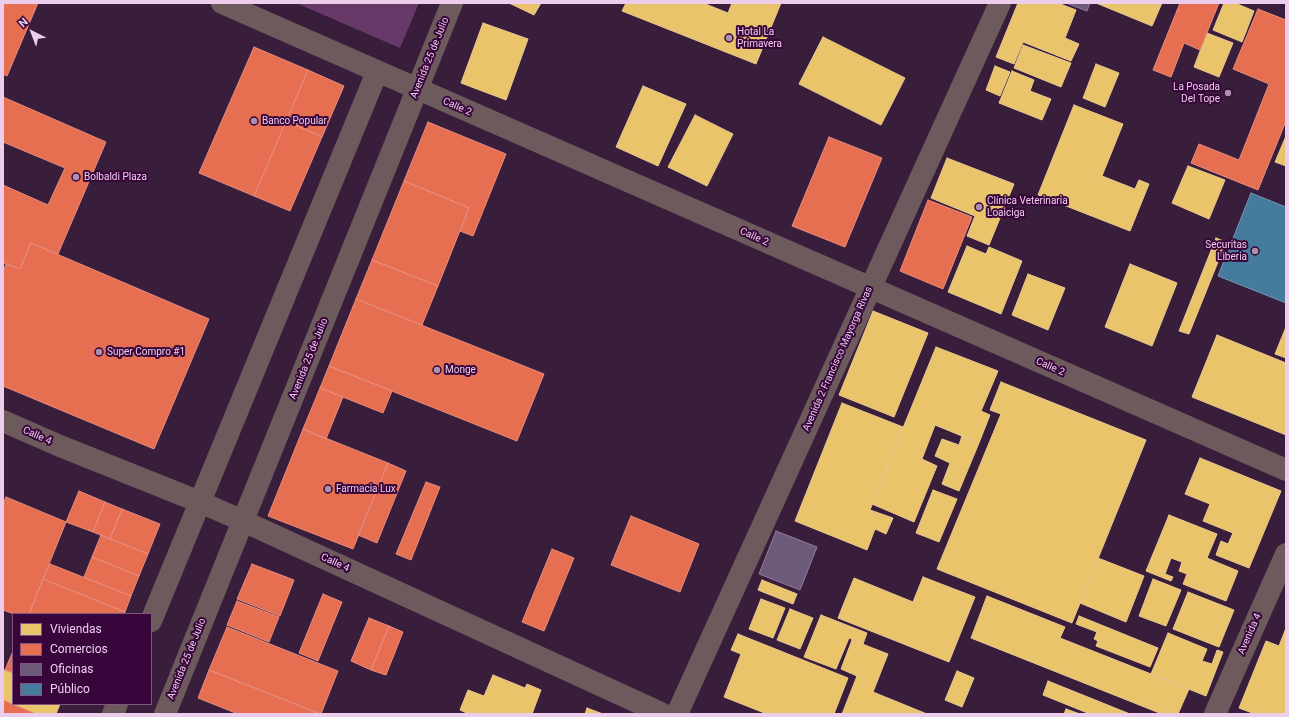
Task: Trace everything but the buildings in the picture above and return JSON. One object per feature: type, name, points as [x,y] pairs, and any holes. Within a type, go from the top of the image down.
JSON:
[{"type":"street","name":"Calle 2","points":[[222,3],[1286,470]]},
{"type":"street","name":"Avenida 25 de Julio","points":[[165,714],[452,3]]},
{"type":"street","name":"Avenida 2 Francisco Mayorga Rivas","points":[[677,714],[1000,3]]},
{"type":"street","points":[[152,619],[377,72]]},
{"type":"street","name":"Calle 4","points":[[3,421],[243,521],[663,714]]},
{"type":"street","name":"Avenida 4","points":[[1215,714],[1286,554]]},
{"type":"shaded area","points":[[296,3],[419,3],[400,48]]},
{"type":"place","name":"Hotal La Primavera","points":[[729,38]]},
{"type":"place","name":"La Posada Del Tope","points":[[1228,93]]},
{"type":"place","name":"Banco Popular","points":[[254,121]]},
{"type":"place","name":"Bolbaldi Plaza","points":[[76,177]]},
{"type":"place","name":"Clínica Veterinaria Loaiciga","points":[[979,207]]},
{"type":"place","name":"Securitas Liberia","points":[[1255,251]]},
{"type":"place","name":"Super Compro #1","points":[[99,352]]},
{"type":"place","name":"Monge","points":[[437,370]]},
{"type":"place","name":"Farmacia Lux","points":[[328,489]]}]
